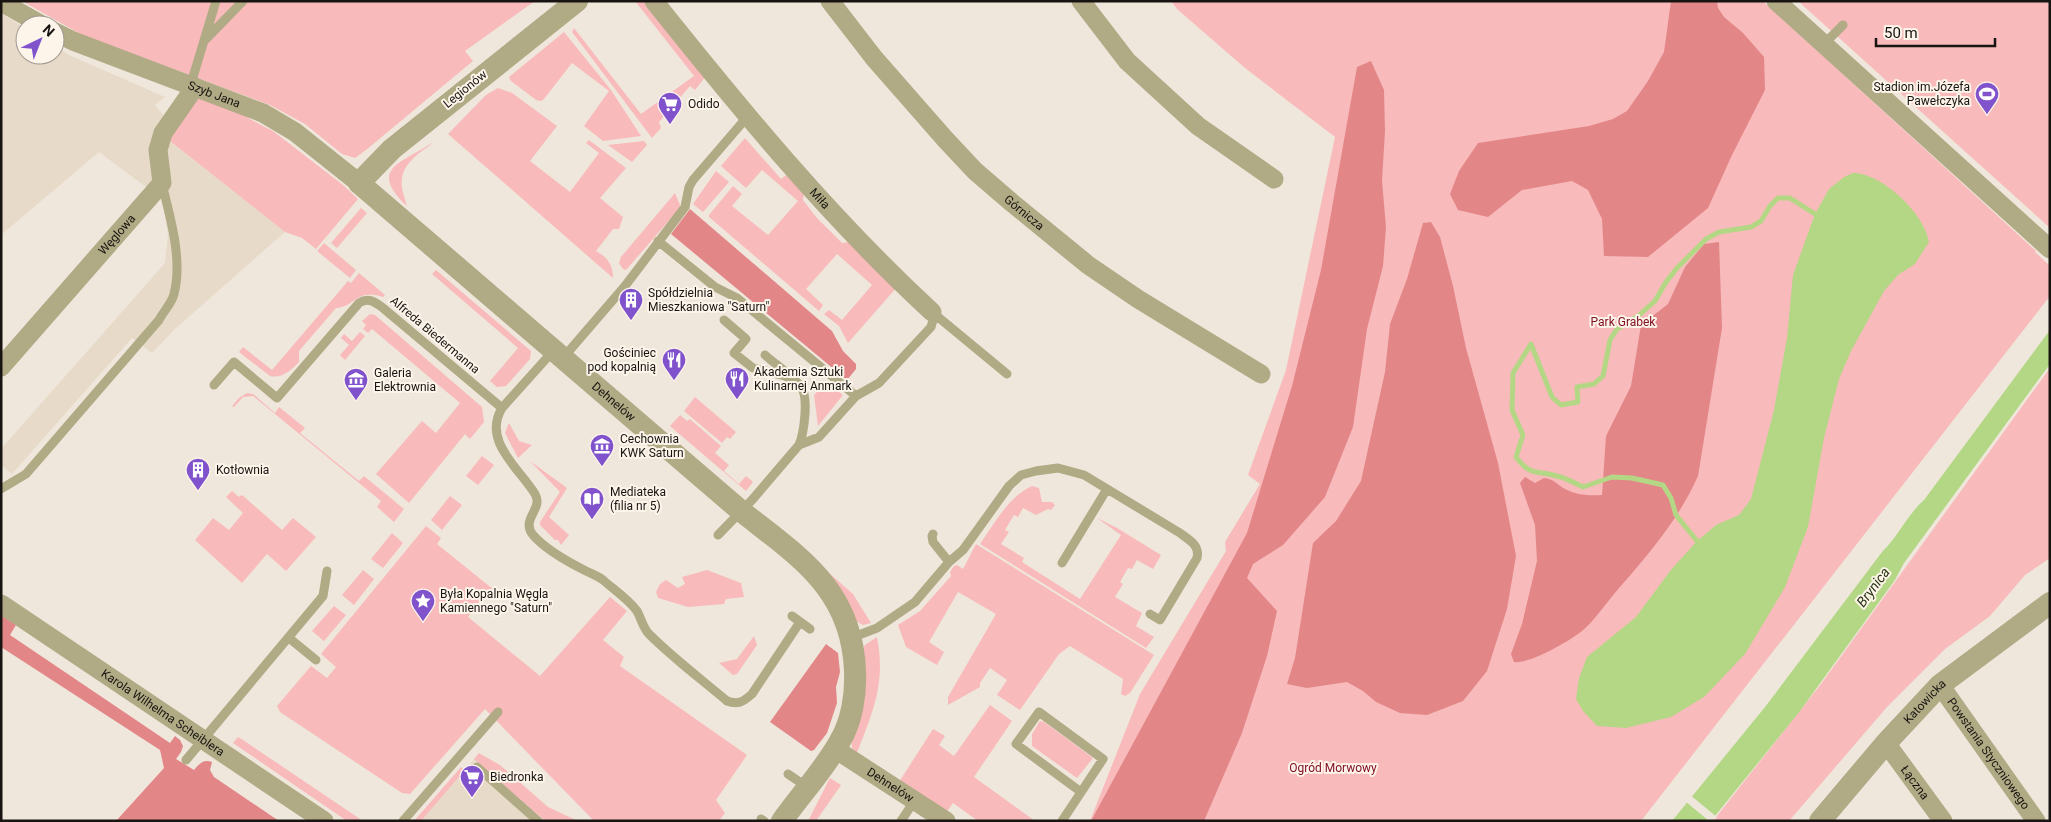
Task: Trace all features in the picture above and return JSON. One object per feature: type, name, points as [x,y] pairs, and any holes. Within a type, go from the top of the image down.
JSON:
[{"type":"street","name":"Legionów","points":[[359,183],[392,149],[577,1]]},
{"type":"street","name":"Miła","points":[[654,1],[748,116],[866,249],[932,312]]},
{"type":"street","name":"Górnicza","points":[[830,1],[874,58],[946,139],[976,171],[1011,202],[1088,265],[1138,299],[1261,374]]},
{"type":"street","points":[[1081,1],[1134,67],[1198,126],[1274,179]]},
{"type":"street","points":[[1776,1],[2050,249]]},
{"type":"street","points":[[1,2],[24,15]]},
{"type":"street","name":"Szyb Jana","points":[[65,37],[263,113],[295,132],[359,183]]},
{"type":"street","points":[[162,183],[158,150],[163,133],[195,87]]},
{"type":"street","name":"Węglowa","points":[[1,367],[162,183]]},
{"type":"street","name":"Dehnelów","points":[[359,183],[741,511],[798,557],[822,580],[842,610],[851,638],[855,668],[854,697],[846,726],[835,749],[813,781],[769,820]]},
{"type":"street","name":"Katowicka","points":[[1820,821],[1886,743],[1940,686],[2050,603]]},
{"type":"street","name":"Karola Wilhelma Scheiblera","points":[[9,606],[324,821]]},
{"type":"street","name":"Powstania Styczniowego","points":[[1940,686],[2036,821]]},
{"type":"street","name":"Łączna","points":[[1886,743],[1943,821]]},
{"type":"street","name":"Dehnelów","points":[[835,749],[946,821]]},
{"type":"street","name":"Dehnelów","points":[[802,821],[813,781]]},
{"type":"lane","points":[[195,87],[193,77],[216,1]]},
{"type":"lane","points":[[204,41],[243,1]]},
{"type":"lane","points":[[1824,44],[1843,25]]},
{"type":"lane","points":[[748,116],[693,180],[689,187],[685,207],[625,286],[559,354],[502,408],[497,417],[496,429],[499,442],[506,456],[528,483],[538,501],[528,522],[531,533],[562,557],[600,578],[618,593],[635,608],[646,632],[727,701],[734,704],[744,702],[748,698],[800,622]]},
{"type":"lane","points":[[1,489],[26,474],[159,320],[174,295],[177,259],[173,230],[162,183]]},
{"type":"lane","points":[[658,241],[715,287],[737,298],[856,396]]},
{"type":"lane","name":"Alfreda Biedermanna","points":[[214,385],[234,362],[277,398],[359,303],[370,300],[402,323],[502,408]]},
{"type":"lane","points":[[799,445],[819,437],[856,396],[879,383],[925,334],[934,320],[932,312]]},
{"type":"lane","name":"Miła","points":[[932,312],[1007,374]]},
{"type":"lane","points":[[724,320],[746,339],[734,353],[746,364],[759,370],[785,376],[798,384]]},
{"type":"lane","points":[[718,535],[799,445],[804,433],[804,392],[798,384],[765,355]]},
{"type":"lane","points":[[851,638],[877,628],[909,607],[949,562],[963,550],[1009,486],[1021,476],[1036,471],[1058,468],[1084,475],[1194,543],[1197,548],[1197,558],[1160,620],[1150,614]]},
{"type":"lane","points":[[1062,563],[1107,489]]},
{"type":"lane","points":[[933,534],[933,542],[949,562]]},
{"type":"lane","points":[[186,760],[323,596],[327,571]]},
{"type":"lane","points":[[792,616],[810,629]]},
{"type":"lane","points":[[289,638],[316,660]]},
{"type":"lane","points":[[403,821],[498,712]]},
{"type":"lane","points":[[1062,821],[1103,759],[1039,712],[1016,744],[1081,792]]},
{"type":"lane","points":[[477,767],[538,821]]},
{"type":"lane","points":[[788,774],[813,781]]},
{"type":"lane","points":[[901,821],[915,800]]},
{"type":"shaded area","points":[[1671,1],[1717,1],[1718,8],[1724,17],[1743,33],[1764,57],[1765,90],[1708,208],[1648,257],[1604,256],[1602,219],[1588,190],[1572,181],[1522,190],[1488,217],[1458,210],[1450,194],[1459,171],[1478,143],[1589,126],[1613,119],[1627,111],[1648,81],[1664,52]]},
{"type":"shaded area","points":[[1,13],[15,22],[15,65],[65,65],[65,52],[165,97],[155,105],[174,128],[170,141],[285,232],[174,330],[152,353],[132,338],[12,474],[1,465],[1,449],[165,263],[168,235],[162,199],[99,152],[1,235]]},
{"type":"shaded area","points":[[1371,61],[1384,90],[1385,131],[1382,181],[1386,227],[1383,266],[1367,329],[1353,427],[1325,497],[1283,545],[1253,564],[1247,578],[1277,611],[1267,656],[1242,733],[1204,821],[1091,821],[1247,533],[1292,386],[1321,270],[1357,67]]},
{"type":"shaded area","points":[[690,209],[832,331],[843,351],[856,364],[856,369],[847,380],[671,234]]},
{"type":"shaded area","points":[[1431,222],[1440,237],[1453,286],[1466,348],[1498,463],[1516,556],[1507,609],[1487,671],[1463,701],[1427,715],[1400,713],[1376,702],[1363,691],[1347,682],[1307,688],[1287,684],[1295,658],[1313,543],[1336,521],[1361,481],[1385,372],[1390,324],[1407,279],[1423,223]]},
{"type":"shaded area","points":[[1719,242],[1722,328],[1698,476],[1671,523],[1595,618],[1568,641],[1529,660],[1514,662],[1511,654],[1522,624],[1537,561],[1535,525],[1520,483],[1525,477],[1535,483],[1544,478],[1554,481],[1574,493],[1602,495],[1606,436],[1631,386],[1641,325],[1668,304],[1685,267],[1704,244]]},
{"type":"shaded area","points":[[1,615],[16,625],[10,635],[170,743],[175,736],[180,740],[183,746],[176,759],[194,770],[204,762],[212,762],[210,770],[214,777],[279,821],[116,821],[164,768],[160,750],[1,647]]},
{"type":"shaded area","points":[[826,644],[838,653],[840,672],[836,687],[837,703],[827,733],[814,750],[811,751],[770,722]]},
{"type":"shaded area","points":[[474,759],[545,821],[421,821]]},
{"type":"green space","points":[[22,1],[535,1],[465,51],[473,61],[355,158],[342,154],[305,124],[270,105],[84,36],[65,25],[65,15],[47,15]]},
{"type":"green space","points":[[635,1],[647,1],[706,76],[695,90],[690,86],[659,122],[661,128],[652,138],[572,32],[574,28],[641,114],[694,76]]},
{"type":"green space","name":"Park Grabek","points":[[1171,1],[1763,1],[2036,251],[2050,266],[2050,296],[1641,821],[1090,821],[1140,694],[1226,551],[1225,542],[1260,484],[1248,475],[1286,370],[1335,137],[1245,68],[1177,9]]},
{"type":"green space","name":"Stadion im.Józefa Pawełczyka","points":[[1798,1],[2050,1],[2050,228]]},
{"type":"green space","points":[[564,32],[611,90],[641,136],[603,141],[584,126],[609,91],[572,63],[541,101],[536,100],[511,81],[509,77]]},
{"type":"green space","points":[[498,88],[512,93],[557,126],[530,161],[570,192],[599,153],[586,143],[589,140],[626,168],[600,198],[623,217],[619,229],[613,229],[596,251],[609,262],[613,278],[448,134],[486,95]]},
{"type":"green space","points":[[198,99],[217,102],[273,131],[343,185],[358,199],[316,249],[302,238],[285,232],[170,141],[181,118]]},
{"type":"green space","points":[[745,138],[781,179],[789,173],[804,191],[803,200],[816,217],[842,243],[850,242],[897,287],[848,343],[839,326],[824,314],[829,310],[842,320],[872,285],[837,254],[806,289],[823,305],[819,311],[709,217],[733,186],[742,194],[732,206],[768,235],[798,201],[762,170],[746,188],[721,166]]},
{"type":"green space","points":[[644,141],[647,145],[632,162],[608,145]]},
{"type":"green space","points":[[433,142],[411,160],[404,172],[402,184],[407,206],[395,193],[390,182],[390,174],[394,167],[402,161]]},
{"type":"green space","points":[[716,171],[729,182],[703,212],[693,204]]},
{"type":"green space","points":[[675,193],[680,205],[679,209],[626,270],[623,269],[619,263],[621,257]]},
{"type":"green space","points":[[361,208],[367,213],[337,248],[331,243]]},
{"type":"green space","points":[[324,243],[356,270],[350,278],[317,251]]},
{"type":"green space","points":[[436,270],[531,351],[530,359],[506,386],[497,387],[490,381],[518,348],[432,274]]},
{"type":"green space","points":[[359,273],[385,295],[383,297],[374,295],[362,296],[348,305],[336,308],[299,351],[299,362],[286,373],[274,377],[270,376],[239,352],[243,347],[272,370],[348,281],[351,283]]},
{"type":"green space","points":[[370,314],[375,315],[482,407],[484,422],[470,439],[465,434],[409,503],[376,474],[422,421],[436,433],[460,403],[372,329],[368,333],[363,329],[366,325],[362,321]]},
{"type":"green space","points":[[360,332],[365,336],[345,360],[340,355],[349,345],[341,338],[344,334],[352,341]]},
{"type":"green space","points":[[2050,368],[2050,558],[2025,575],[1990,616],[1945,649],[1887,707],[1789,821],[1713,821],[1821,684]]},
{"type":"green space","points":[[827,382],[843,395],[818,426],[814,395]]},
{"type":"green space","points":[[247,393],[253,394],[275,413],[279,407],[305,428],[300,433],[359,481],[364,476],[404,509],[394,522],[377,507],[381,501],[253,396],[243,397],[234,407],[232,406]]},
{"type":"green space","points":[[695,397],[736,432],[730,439],[727,437],[722,443],[684,411]]},
{"type":"green space","points":[[680,415],[687,421],[690,419],[721,446],[715,453],[729,465],[724,471],[739,484],[746,476],[753,482],[746,491],[670,426]]},
{"type":"green space","points":[[509,423],[519,441],[532,445],[518,458],[505,433]]},
{"type":"green space","points":[[482,456],[494,465],[478,485],[466,476]]},
{"type":"green space","points":[[530,461],[567,488],[549,517],[569,535],[561,545],[558,540],[555,540],[540,525],[540,522],[560,492]]},
{"type":"green space","points":[[1032,486],[1039,488],[1042,502],[1052,502],[1055,505],[1051,510],[1048,509],[1036,515],[1023,508],[1018,517],[1014,515],[1005,530],[1009,532],[1001,544],[1024,558],[1022,562],[1080,599],[1121,535],[1097,518],[1161,555],[1153,569],[1137,560],[1132,569],[1128,568],[1120,582],[1123,584],[1115,597],[1142,613],[1136,626],[1154,637],[1146,648],[980,544],[1009,504],[1023,491]]},
{"type":"green space","points":[[232,491],[239,497],[242,495],[282,530],[293,518],[316,537],[286,571],[267,554],[242,583],[195,540],[213,518],[229,530],[243,513],[226,497]]},
{"type":"green space","points":[[450,496],[462,505],[442,530],[431,520]]},
{"type":"green space","points":[[426,526],[441,538],[437,544],[494,590],[484,595],[468,617],[540,676],[610,597],[627,611],[603,640],[624,657],[620,666],[747,755],[716,800],[725,813],[719,821],[594,821],[485,709],[410,794],[402,793],[280,712],[277,706],[311,666],[327,678],[336,667],[321,654]]},
{"type":"green space","points":[[392,533],[403,543],[383,568],[371,559]]},
{"type":"green space","points":[[976,544],[1154,655],[1130,693],[1125,696],[1121,694],[1123,679],[1070,646],[1059,654],[1020,710],[997,695],[1007,680],[990,668],[980,683],[980,687],[948,705],[948,697],[996,614],[958,592],[929,642],[944,652],[937,665],[906,647],[898,625],[920,611],[951,576],[950,572],[954,566],[957,565],[963,569]]},
{"type":"green space","points":[[821,566],[853,594],[871,623],[863,625],[856,621]]},
{"type":"green space","points":[[363,570],[374,579],[354,605],[342,595]]},
{"type":"green space","points":[[707,570],[741,583],[744,597],[726,599],[724,604],[688,607],[658,598],[656,592],[660,584],[666,580],[678,588],[685,584],[682,577]]},
{"type":"green space","points":[[334,606],[346,615],[324,641],[312,631]]},
{"type":"green space","points":[[754,636],[757,645],[737,674],[733,675],[719,663],[737,659]]},
{"type":"green space","points":[[877,637],[880,669],[879,683],[873,710],[857,753],[852,748],[851,738],[863,649],[865,645]]},
{"type":"green space","points":[[990,705],[1012,721],[974,777],[1035,821],[978,821],[953,803],[946,813],[899,782],[933,729],[945,736],[939,745],[954,756]]},
{"type":"green space","points":[[1040,721],[1093,758],[1077,778],[1032,746],[1032,734]]},
{"type":"green space","points":[[238,737],[363,821],[347,821],[233,743]]},
{"type":"green space","points":[[479,753],[500,765],[548,807],[578,821],[545,821],[474,759]]},
{"type":"green space","points":[[461,767],[465,770],[421,821],[414,821]]},
{"type":"green space","points":[[830,778],[841,785],[816,821],[810,821],[809,819]]},
{"type":"water","points":[[1853,173],[1877,180],[1889,187],[1920,219],[1929,242],[1915,264],[1898,275],[1884,291],[1851,351],[1839,379],[1824,438],[1808,527],[1785,587],[1745,654],[1704,697],[1671,717],[1626,728],[1597,726],[1583,711],[1576,699],[1579,678],[1587,657],[1636,617],[1670,571],[1697,541],[1716,525],[1739,515],[1751,499],[1774,410],[1787,338],[1793,275],[1815,214],[1829,189],[1844,177]]},
{"type":"water","name":"Brynica","points":[[2050,330],[2050,364],[1904,563],[1895,580],[1800,711],[1711,821],[1672,821],[1765,707],[1882,552],[1924,500]]},
{"type":"pier","points":[[1690,795],[1717,817],[1714,821],[1709,821],[1685,801]]},
{"type":"waterway","points":[[1531,344],[1552,397],[1561,405],[1578,402],[1577,387],[1594,384],[1603,376],[1610,340],[1617,329],[1638,316],[1655,301],[1677,268],[1706,239],[1719,232],[1751,227],[1761,221],[1770,206],[1778,198],[1790,198],[1815,214]]},
{"type":"waterway","points":[[1531,344],[1513,373],[1512,410],[1523,435],[1516,457],[1521,463],[1534,472],[1560,477],[1583,487],[1612,477],[1632,478],[1663,485],[1671,498],[1676,515],[1697,541]]},
{"type":"place","name":"Stadion im.Józefa Pawełczyka","points":[[1987,115]]},
{"type":"place","name":"Odido","points":[[670,125]]},
{"type":"place","name":"Spółdzielnia Mieszkaniowa \"Saturn\"","points":[[631,321]]},
{"type":"place","name":"Gościniec pod kopalnią","points":[[674,381]]},
{"type":"place","name":"Akademia Sztuki Kulinarnej Anmark","points":[[737,400]]},
{"type":"place","name":"Galeria Elektrownia","points":[[356,401]]},
{"type":"place","name":"Cechownia KWK Saturn","points":[[602,467]]},
{"type":"place","name":"Kotłownia","points":[[198,491]]},
{"type":"place","name":"Mediateka (filia nr 5)","points":[[592,520]]},
{"type":"place","name":"Była Kopalnia Węgla Kamiennego \"Saturn\"","points":[[423,622]]},
{"type":"place","name":"Biedronka","points":[[472,798]]},
{"type":"park label","name":"Ogród Morwowy","points":[[1333,768]]}]
